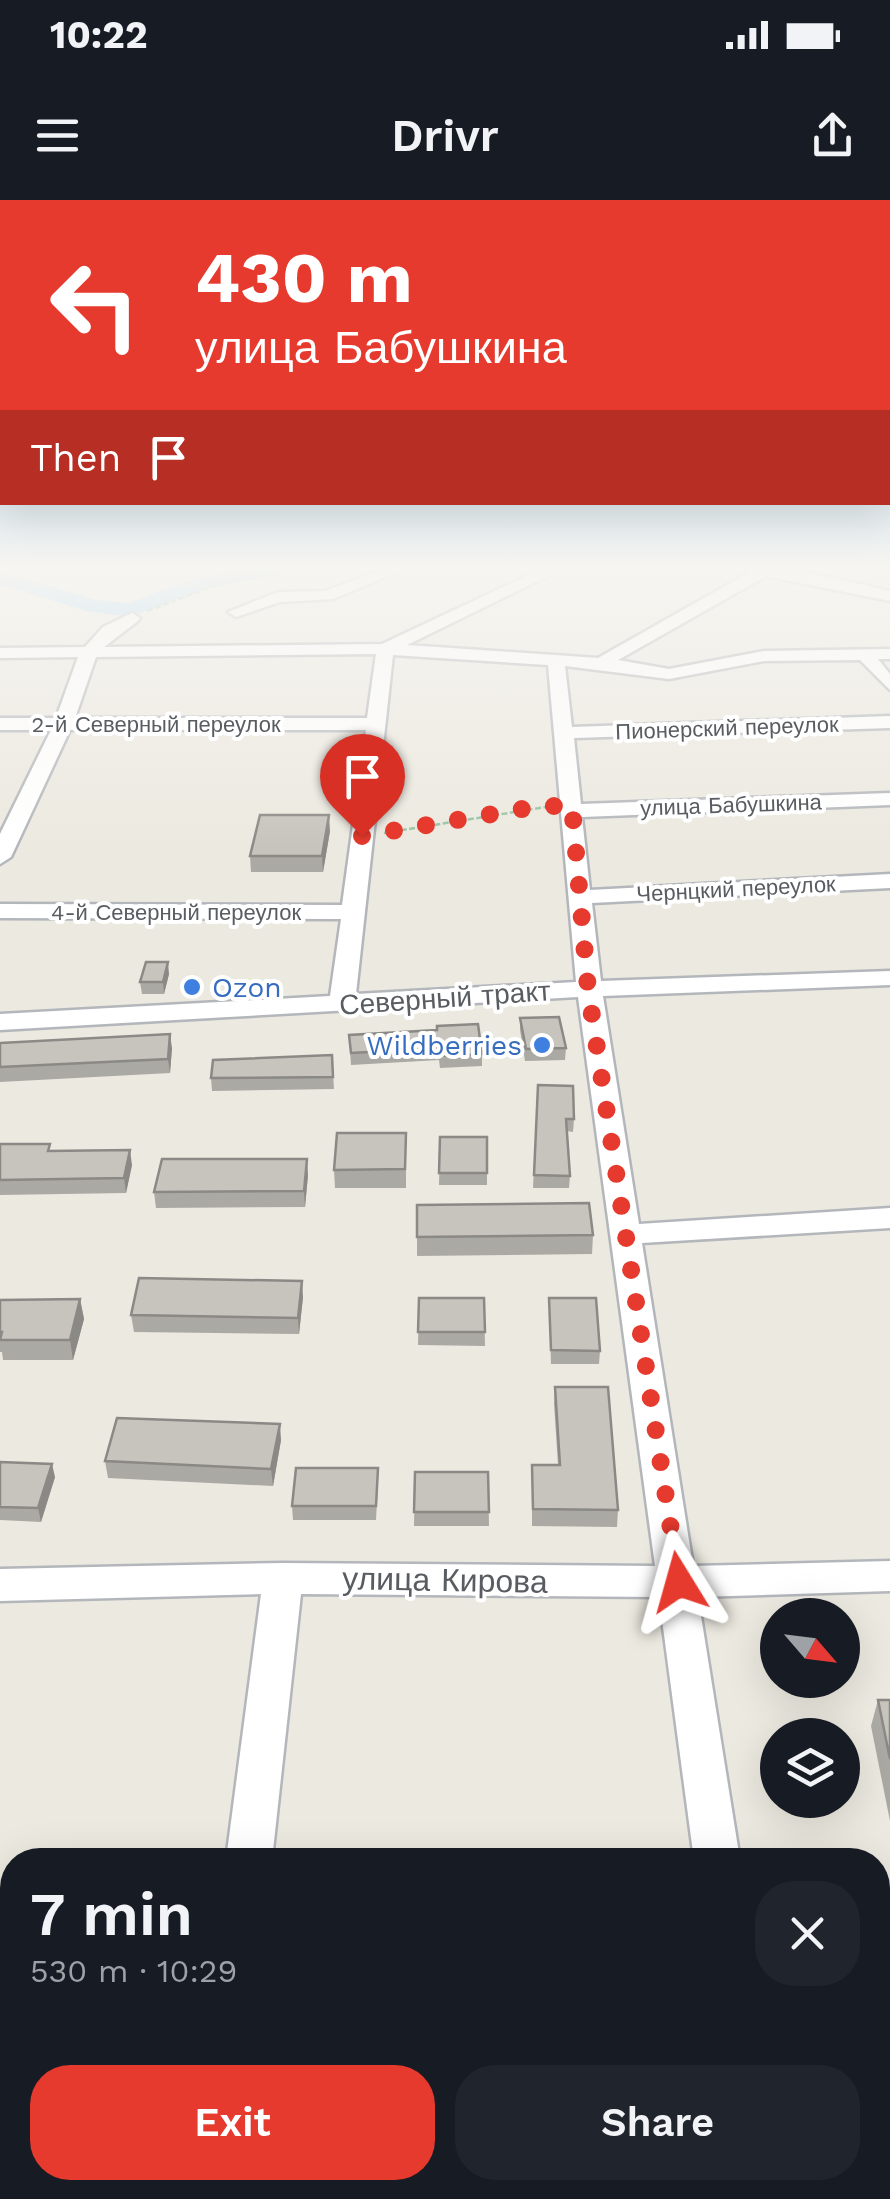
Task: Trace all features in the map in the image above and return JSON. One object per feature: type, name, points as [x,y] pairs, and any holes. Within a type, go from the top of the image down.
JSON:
[{"type":"street","points":[[0,857],[64,724],[86,659]]},
{"type":"street","points":[[342,1004],[382,659]]},
{"type":"street","points":[[545,659],[601,662],[670,674],[747,659]]},
{"type":"street","points":[[601,662],[606,659]]},
{"type":"street","points":[[878,659],[890,685]]},
{"type":"street","points":[[556,660],[588,989],[628,1234],[715,1848]]},
{"type":"street","name":"Пионерский переулок","points":[[564,733],[890,722]]},
{"type":"street","name":"2-й Северный переулок","points":[[0,724],[373,724]]},
{"type":"street","name":"улица Бабушкина","points":[[572,809],[890,799]]},
{"type":"street","points":[[0,807],[24,807]]},
{"type":"street","name":"Чернцкий переулок","points":[[581,897],[890,881]]},
{"type":"street","name":"4-й Северный переулок","points":[[0,911],[352,912]]},
{"type":"street","name":"Северный тракт","points":[[0,1022],[588,989],[890,978]]},
{"type":"street","points":[[628,1234],[890,1218]]},
{"type":"street","name":"улица Кирова","points":[[0,1585],[58,1587],[283,1578],[679,1582],[890,1576]]},
{"type":"street","points":[[250,1848],[283,1578]]},
{"type":"path","points":[[362,836],[540,806],[572,809]]},
{"type":"building","points":[[260,815],[329,815],[322,856],[250,856]]},
{"type":"building","points":[[146,962],[168,962],[163,982],[140,982]]},
{"type":"building","points":[[559,1017],[566,1048],[526,1049],[520,1018]]},
{"type":"building","points":[[478,1024],[482,1054],[440,1056],[439,1048],[351,1053],[349,1035]]},
{"type":"building","points":[[170,1034],[168,1059],[0,1067],[0,1043]]},
{"type":"building","points":[[332,1055],[333,1077],[211,1078],[213,1060]]},
{"type":"building","points":[[538,1085],[573,1086],[574,1119],[566,1119],[570,1176],[534,1175]]},
{"type":"building","points":[[337,1133],[406,1133],[405,1169],[334,1170]]},
{"type":"building","points":[[440,1137],[487,1137],[487,1173],[439,1173]]},
{"type":"building","points":[[0,1144],[50,1144],[48,1151],[130,1150],[124,1178],[0,1180]]},
{"type":"building","points":[[162,1159],[307,1159],[304,1191],[154,1192]]},
{"type":"building","points":[[589,1203],[593,1235],[417,1237],[417,1205]]},
{"type":"building","points":[[139,1278],[302,1281],[298,1318],[131,1315]]},
{"type":"building","points":[[419,1298],[484,1298],[485,1332],[418,1332]]},
{"type":"building","points":[[549,1298],[596,1298],[600,1351],[551,1350]]},
{"type":"building","points":[[80,1299],[70,1340],[0,1340],[0,1300]]},
{"type":"building","points":[[555,1387],[608,1387],[618,1510],[533,1509],[532,1465],[560,1465]]},
{"type":"building","points":[[117,1418],[280,1424],[271,1469],[105,1461]]},
{"type":"building","points":[[0,1462],[52,1464],[38,1508],[0,1507]]},
{"type":"building","points":[[296,1468],[378,1468],[376,1506],[292,1506]]},
{"type":"building","points":[[415,1472],[488,1472],[489,1512],[414,1512]]},
{"type":"building","points":[[878,1700],[890,1700],[890,1759]]},
{"type":"place","name":"Ozon","points":[[192,987]]},
{"type":"place","name":"Wildberries","points":[[542,1045]]},
{"type":"route","points":[[362,836],[428,828],[540,806],[572,806],[588,989],[679,1582]]}]
